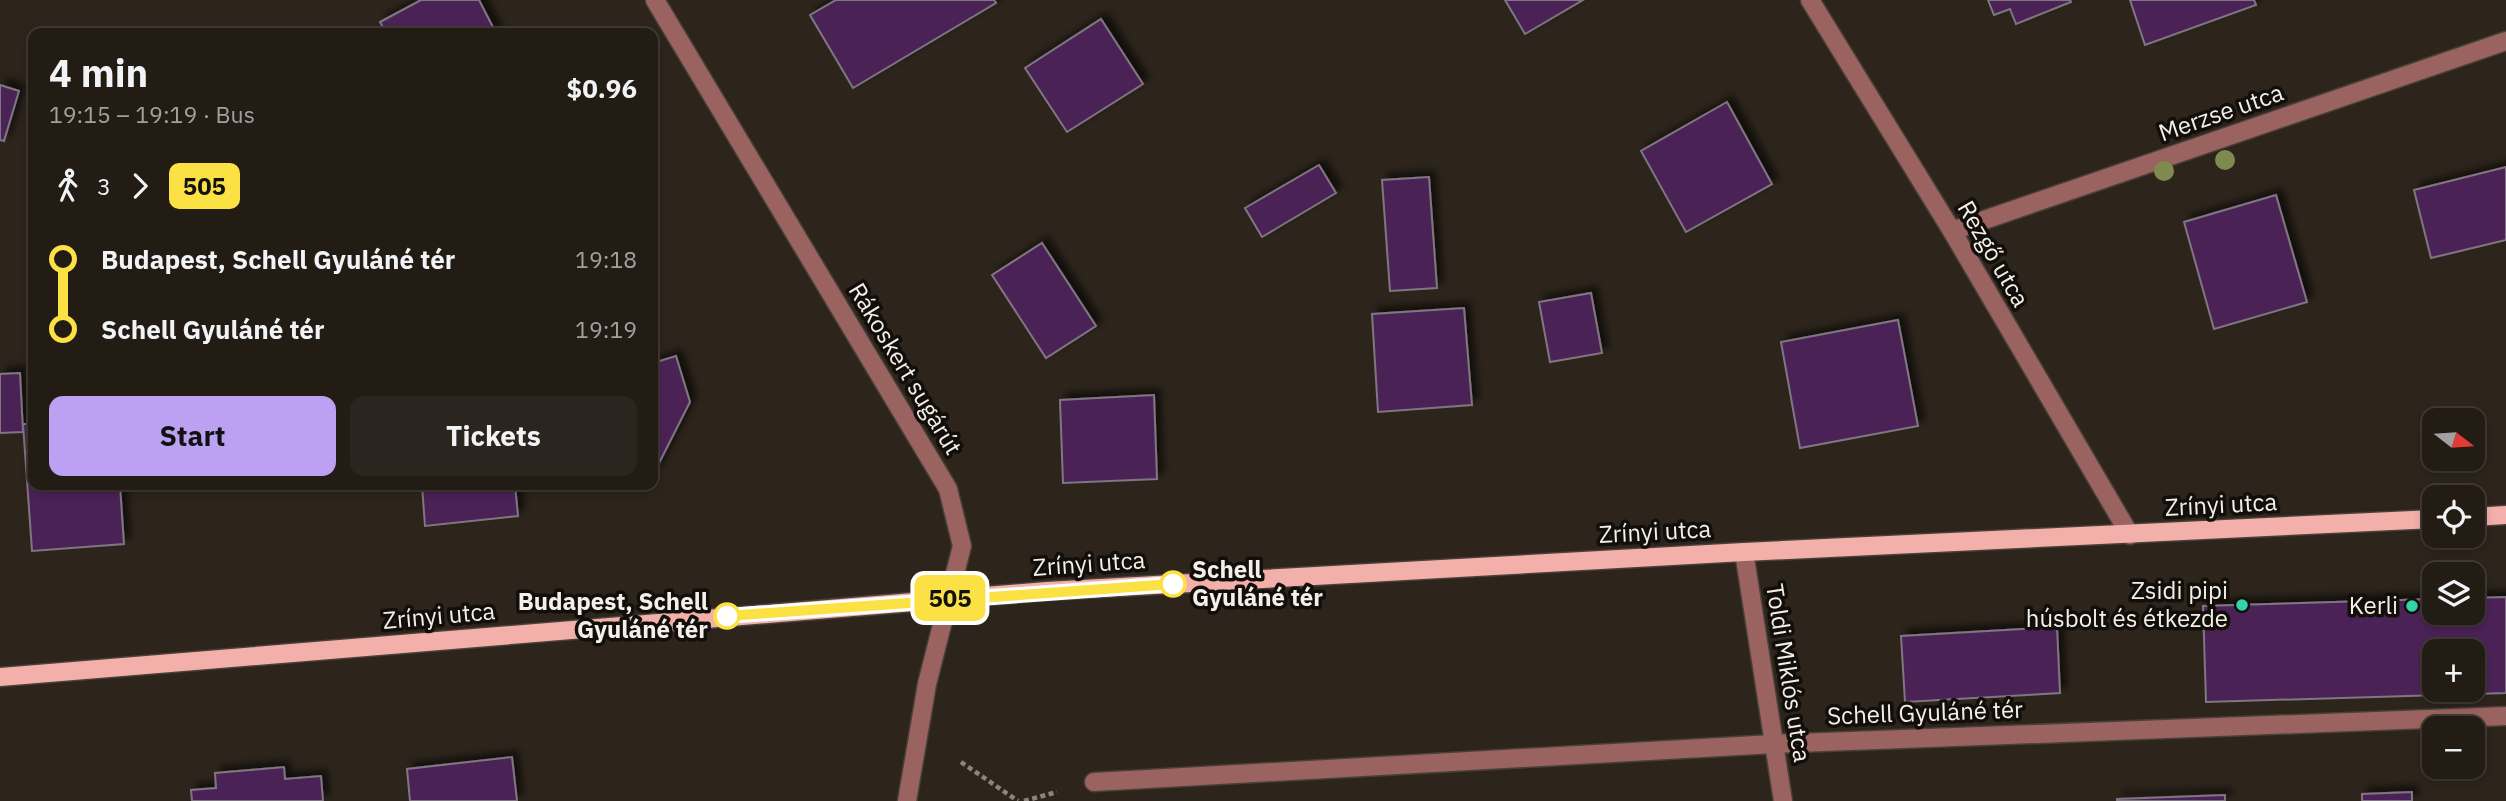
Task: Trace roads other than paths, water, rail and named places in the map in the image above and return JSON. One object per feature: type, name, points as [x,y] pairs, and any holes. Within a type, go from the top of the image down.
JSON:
[{"type":"main road","points":[[2485,516],[2506,515]]},
{"type":"main road","name":"Zrínyi utca","points":[[0,677],[948,598],[1744,552],[2422,520]]},
{"type":"street","name":"Rákoskert sugárút","points":[[655,0],[948,489],[962,546],[927,684],[907,801]]},
{"type":"street","name":"Rezgő utca","points":[[1811,0],[1952,231],[2130,535]]},
{"type":"street","name":"Merzse utca","points":[[1952,231],[2506,41]]},
{"type":"street","name":"Toldi Miklós utca","points":[[1744,552],[1783,801]]},
{"type":"street","name":"Schell Gyuláné tér","points":[[1094,782],[1774,744],[2506,716]]},
{"type":"place","name":"Schell Gyuláné tér","points":[[1173,584]]},
{"type":"place","name":"Zsidi pipi húsbolt és étkezde","points":[[2242,605]]},
{"type":"place","name":"Kerli","points":[[2412,606]]},
{"type":"place","name":"Budapest, Schell Gyuláné tér","points":[[727,616]]}]
